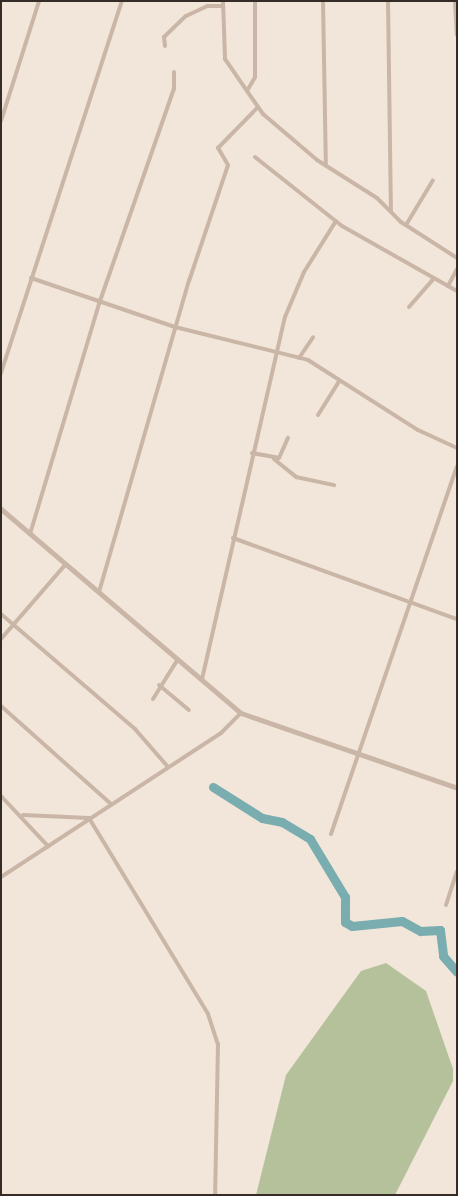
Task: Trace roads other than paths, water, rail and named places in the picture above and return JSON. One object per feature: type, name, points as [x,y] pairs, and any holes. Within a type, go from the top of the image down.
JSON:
[{"type":"street","points":[[1,121],[39,1]]},
{"type":"street","points":[[1,373],[122,1]]},
{"type":"street","points":[[247,91],[255,77],[255,1]]},
{"type":"street","points":[[323,1],[326,165]]},
{"type":"street","points":[[388,1],[391,211]]},
{"type":"street","points":[[455,1],[457,35]]},
{"type":"street","points":[[166,46],[164,38],[186,16],[207,6],[223,4],[225,59],[258,107],[326,165],[391,211],[406,225],[457,258]]},
{"type":"street","points":[[30,534],[100,301],[174,89],[174,72]]},
{"type":"street","points":[[99,592],[175,328],[228,165],[218,148],[258,107]]},
{"type":"street","points":[[255,157],[336,221],[433,279],[457,291]]},
{"type":"street","points":[[406,225],[433,180]]},
{"type":"street","points":[[202,679],[275,351],[292,296],[336,221]]},
{"type":"street","points":[[448,286],[457,269]]},
{"type":"street","points":[[31,278],[175,328],[300,358],[322,367],[339,381],[418,430],[457,448]]},
{"type":"street","points":[[409,308],[433,279]]},
{"type":"street","points":[[300,358],[313,337]]},
{"type":"street","points":[[318,415],[339,381]]},
{"type":"street","points":[[274,459],[281,455],[288,438]]},
{"type":"street","points":[[252,453],[274,459],[296,477],[334,485]]},
{"type":"street","points":[[330,834],[457,466]]},
{"type":"street","points":[[1,509],[241,713],[457,788]]},
{"type":"street","points":[[234,538],[457,619]]},
{"type":"street","points":[[1,639],[66,564]]},
{"type":"street","points":[[1,614],[135,729],[168,767]]},
{"type":"street","points":[[153,699],[159,685],[178,659]]},
{"type":"street","points":[[159,685],[190,710]]},
{"type":"street","points":[[1,706],[110,804]]},
{"type":"street","points":[[1,877],[221,733],[241,713]]},
{"type":"street","points":[[1,796],[23,815],[48,846]]},
{"type":"street","points":[[23,815],[89,818]]},
{"type":"street","points":[[89,818],[188,976],[214,1028],[219,1133],[215,1195]]},
{"type":"street","points":[[446,905],[457,872]]},
{"type":"waterway","points":[[213,787],[262,818],[282,822],[310,839],[345,897],[345,922],[352,926],[402,921],[420,931],[440,930],[443,956],[457,972]]}]
